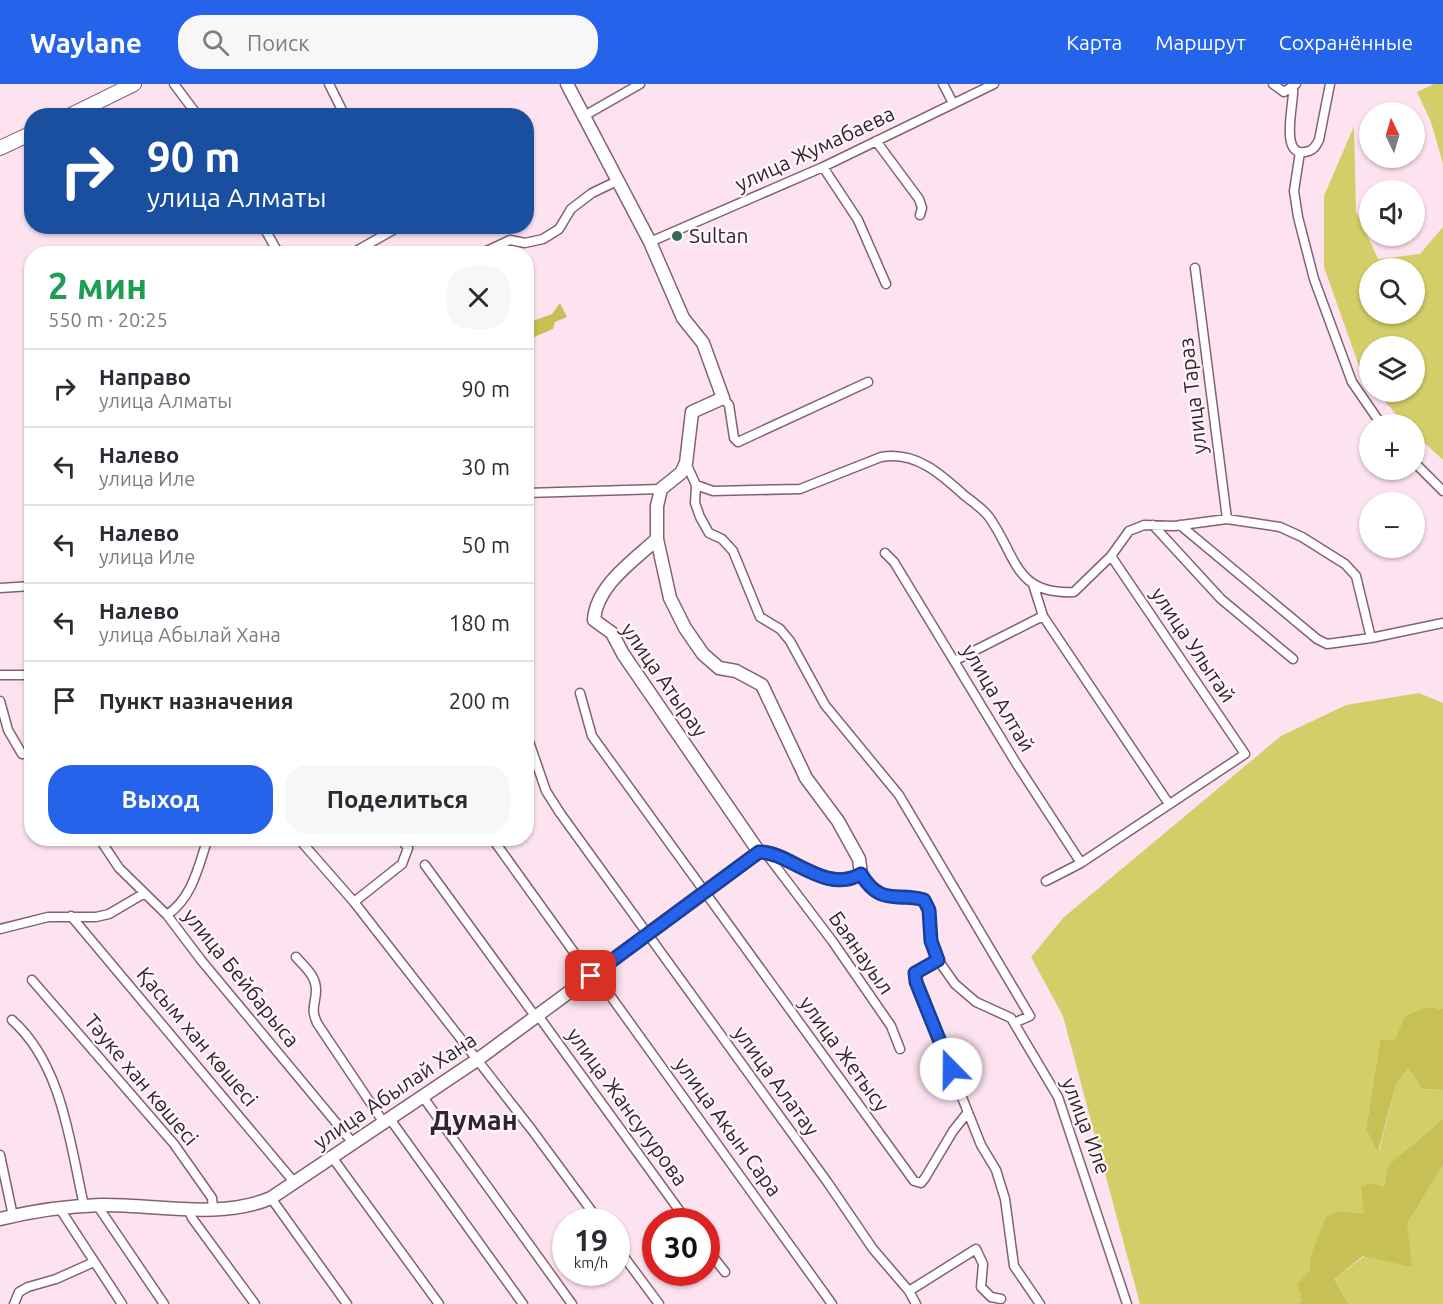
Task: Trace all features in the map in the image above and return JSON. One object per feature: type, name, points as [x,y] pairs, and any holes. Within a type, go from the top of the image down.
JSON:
[{"type":"main road","points":[[85,108],[134,84]]},
{"type":"main road","points":[[0,148],[24,137]]},
{"type":"street","points":[[174,84],[192,108]]},
{"type":"street","points":[[329,84],[341,108]]},
{"type":"street","points":[[567,84],[650,242],[683,318],[703,343],[720,383],[723,398],[729,405],[734,438],[738,442],[868,382]]},
{"type":"street","points":[[584,116],[640,84]]},
{"type":"street","points":[[943,84],[953,103]]},
{"type":"street","name":"улица Жумабаева","points":[[650,242],[823,167],[994,84]]},
{"type":"street","points":[[1273,84],[1284,93],[1295,86]]},
{"type":"street","points":[[1295,86],[1289,131],[1293,148],[1300,152],[1315,148],[1319,140],[1330,84]]},
{"type":"street","points":[[876,141],[919,198],[922,208],[920,215]]},
{"type":"street","points":[[1300,152],[1294,191],[1298,217],[1314,279],[1352,382],[1374,414]]},
{"type":"street","points":[[823,167],[858,220],[886,284]]},
{"type":"street","points":[[497,246],[510,240],[525,243],[543,239],[559,229],[571,209],[592,193],[617,181]]},
{"type":"street","points":[[365,246],[386,234]]},
{"type":"street","name":"улица Тараз","points":[[1195,268],[1227,519]]},
{"type":"street","points":[[534,493],[661,489],[681,473],[686,463],[692,412],[723,398]]},
{"type":"street","points":[[696,485],[713,491],[800,489],[881,457],[895,454],[917,460],[940,473],[989,516],[1007,552],[1026,578],[1045,591],[1074,592],[1111,556],[1129,531],[1144,525],[1179,525],[1227,519],[1280,527],[1302,537],[1345,564],[1356,576],[1371,638]]},
{"type":"street","points":[[686,463],[696,485],[695,503],[700,517],[709,533],[722,539],[733,551],[760,617],[780,629],[790,641],[825,705],[899,795],[957,891],[1030,1016],[1014,1023]]},
{"type":"street","points":[[1425,473],[1443,491]]},
{"type":"street","points":[[661,489],[657,506],[657,539],[670,598],[685,628],[703,654],[719,668],[736,671],[762,685],[806,778],[838,821],[859,859],[861,874],[851,880],[808,873],[762,852]]},
{"type":"street","points":[[1153,525],[1221,599],[1293,658]]},
{"type":"street","points":[[1179,525],[1317,639],[1328,644],[1371,638],[1443,623]]},
{"type":"street","name":"улица Атырау","points":[[657,539],[603,592],[595,606],[594,620],[612,633],[623,654],[762,852]]},
{"type":"street","name":"улица Алтай","points":[[885,553],[894,562],[1016,763],[1081,863]]},
{"type":"street","name":"улица Улытай","points":[[1111,556],[1245,754],[1169,804]]},
{"type":"street","points":[[1033,583],[1043,616],[1169,804],[1081,863],[1046,881]]},
{"type":"street","points":[[0,588],[24,586]]},
{"type":"street","points":[[954,661],[1043,616]]},
{"type":"street","points":[[0,675],[24,675]]},
{"type":"street","points":[[580,693],[592,736],[705,893]]},
{"type":"street","points":[[0,701],[8,730],[24,754]]},
{"type":"street","name":"улица Алатау","points":[[534,756],[546,791],[873,1249],[909,1291],[916,1304]]},
{"type":"street","name":"улица Бейбарыса","points":[[104,846],[119,868],[167,915],[201,960],[354,1143]]},
{"type":"street","points":[[167,915],[180,906],[187,897],[205,846]]},
{"type":"street","points":[[305,846],[354,902],[589,1208]]},
{"type":"street","points":[[354,902],[402,864],[408,848],[406,846]]},
{"type":"street","name":"улица Акын Сара","points":[[498,846],[832,1304]]},
{"type":"street","name":"улица Абылай Хана","points":[[0,1219],[84,1206],[213,1208],[257,1204],[271,1198],[477,1060],[762,852]]},
{"type":"street","name":"Баянауыл","points":[[762,852],[833,942],[891,1026],[900,1049]]},
{"type":"street","name":"улица Жансугурова","points":[[425,865],[677,1208]]},
{"type":"street","name":"улица Иле","points":[[861,874],[867,884],[882,895],[898,899],[914,897],[924,900],[929,910],[931,941],[938,960],[955,984],[976,1002],[1011,1018],[1058,1097],[1127,1304]]},
{"type":"street","name":"улица Жетысу","points":[[705,893],[914,1181],[921,1183],[925,1178],[953,1131],[968,1112]]},
{"type":"street","points":[[0,929],[48,917],[109,914],[143,894]]},
{"type":"street","name":"Қасым хан көшесі","points":[[71,916],[294,1182]]},
{"type":"street","points":[[296,957],[312,974],[316,990],[312,1011],[317,1023],[523,1304]]},
{"type":"street","points":[[938,960],[915,973],[916,982],[1002,1190],[1014,1266],[1040,1304]]},
{"type":"street","name":"Тәуке хан көшесі","points":[[32,980],[174,1144],[212,1198],[213,1208]]},
{"type":"street","points":[[12,1020],[27,1033],[48,1067],[72,1150],[84,1206]]},
{"type":"street","points":[[423,1096],[572,1304]]},
{"type":"street","points":[[0,1155],[13,1216]]},
{"type":"street","points":[[332,1157],[439,1304]]},
{"type":"street","points":[[271,1198],[347,1304]]},
{"type":"street","points":[[98,1205],[164,1304]]},
{"type":"street","points":[[188,1208],[255,1304]]},
{"type":"street","points":[[60,1209],[122,1304]]},
{"type":"street","points":[[909,1291],[976,1249],[983,1264],[981,1287],[991,1297],[1001,1299]]},
{"type":"street","points":[[14,1304],[19,1292],[28,1287],[56,1279],[94,1262]]},
{"type":"street","points":[[630,1265],[659,1304]]},
{"type":"street","points":[[720,1266],[725,1272]]},
{"type":"shaded area","points":[[1434,84],[1443,84],[1443,164],[1425,109],[1425,102],[1422,102],[1417,92]]},
{"type":"shaded area","points":[[1354,126],[1359,246],[1372,246],[1378,258],[1359,258],[1359,324],[1425,324],[1425,258],[1386,258],[1420,254],[1443,227],[1443,460],[1425,443],[1425,414],[1396,414],[1385,402],[1425,402],[1425,336],[1359,336],[1359,366],[1324,267],[1324,196]]},
{"type":"shaded area","points":[[560,303],[567,317],[555,322],[553,329],[534,337],[534,320],[552,314]]},
{"type":"shaded area","points":[[1419,693],[1443,703],[1443,1009],[1427,1007],[1395,1040],[1380,1040],[1366,1129],[1379,1151],[1395,1087],[1408,1068],[1422,1089],[1443,1090],[1443,1119],[1388,1165],[1384,1188],[1364,1213],[1340,1211],[1310,1256],[1310,1270],[1298,1284],[1302,1300],[1299,1304],[1140,1304],[1063,1016],[1031,957],[1063,918],[1281,736],[1346,705]]},
{"type":"shaded area","points":[[1427,1007],[1443,1009],[1443,1090],[1422,1089],[1408,1068],[1395,1087],[1378,1152],[1366,1129],[1380,1040],[1395,1040],[1405,1016]]},
{"type":"shaded area","points":[[1443,1119],[1443,1165],[1407,1224],[1412,1267],[1363,1256],[1334,1279],[1349,1304],[1299,1304],[1302,1300],[1297,1284],[1310,1270],[1310,1257],[1326,1217],[1340,1211],[1364,1213],[1361,1187],[1370,1183],[1384,1187],[1388,1165]]},
{"type":"shaded area","points":[[1443,1165],[1443,1304],[1349,1304],[1334,1279],[1407,1224]]},
{"type":"place","name":"Sultan","points":[[677,236]]},
{"type":"district","name":"Думан","points":[[474,1121]]},
{"type":"route","points":[[591,976],[759,852],[774,854],[808,873],[851,880],[861,874],[867,884],[882,895],[898,899],[914,897],[924,900],[929,910],[931,941],[938,960],[915,973],[916,982],[951,1069]]}]
